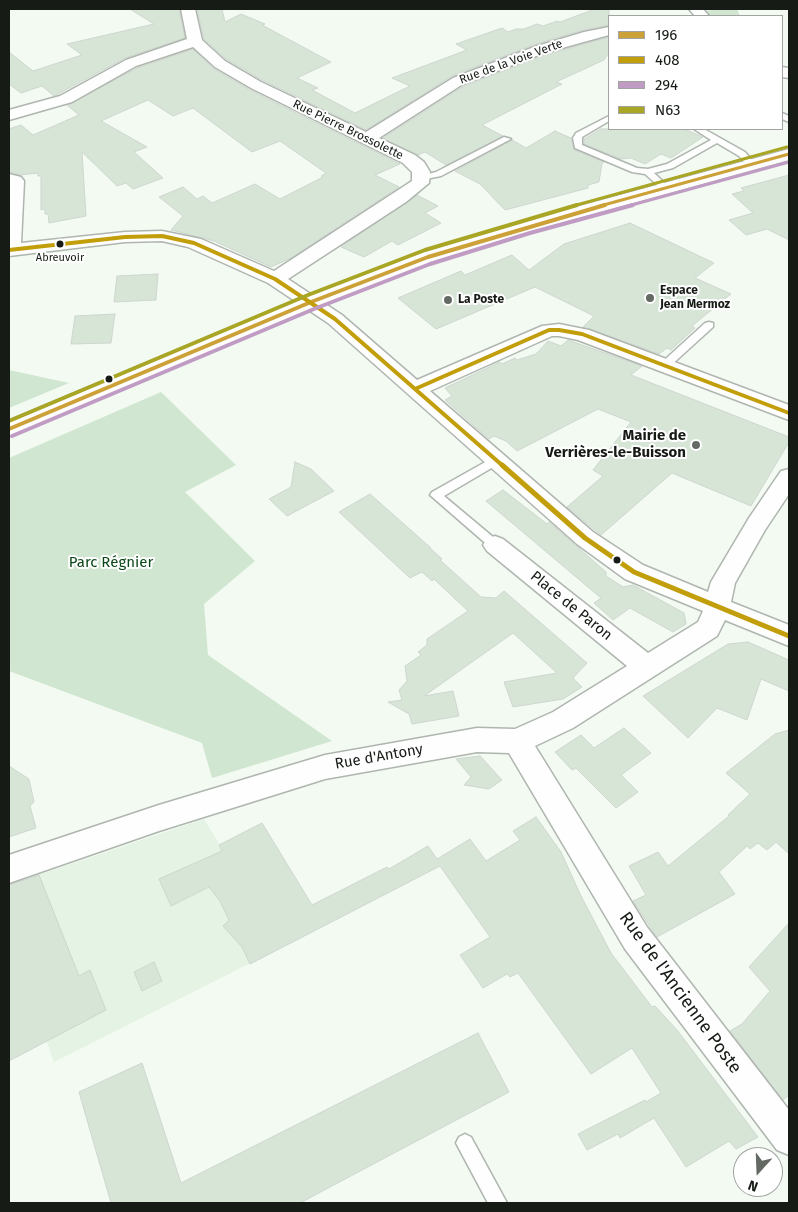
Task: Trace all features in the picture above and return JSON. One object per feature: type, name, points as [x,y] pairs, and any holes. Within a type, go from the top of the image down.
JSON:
[{"type":"street","points":[[9,114],[66,100],[131,63],[195,41],[188,9]]},
{"type":"street","name":"Rue de la Voie Verte","points":[[367,138],[458,81],[539,50],[608,31]]},
{"type":"street","name":"Rue Pierre Brossolette","points":[[195,41],[220,64],[256,85],[409,159],[418,166],[422,178]]},
{"type":"street","points":[[9,429],[311,302],[428,257],[486,238],[789,154]]},
{"type":"street","points":[[275,279],[400,198],[420,183],[422,178]]},
{"type":"street","points":[[9,179],[14,181],[10,250],[125,237],[162,236],[194,243],[275,279],[335,319],[585,538],[634,572],[789,636]]},
{"type":"street","points":[[414,389],[549,330],[559,330],[582,334],[789,413]]},
{"type":"street","name":"Rue d'Antony","points":[[9,869],[159,818],[325,767],[477,740],[517,741],[563,720],[708,629],[718,606],[723,582],[782,501],[789,477]]},
{"type":"street","name":"Place de Paron","points":[[495,545],[648,668]]},
{"type":"street","name":"Rue de l'Ancienne Poste","points":[[517,741],[636,938],[789,1138]]},
{"type":"lane","points":[[608,119],[579,135],[577,138],[578,146],[636,170],[648,172],[677,163],[716,140]]},
{"type":"lane","points":[[701,130],[742,154],[751,164]]},
{"type":"lane","points":[[422,178],[438,174],[507,139]]},
{"type":"lane","points":[[648,172],[666,188]]},
{"type":"lane","points":[[664,366],[709,326]]},
{"type":"lane","points":[[495,545],[436,495],[496,460]]},
{"type":"lane","points":[[465,1143],[498,1203]]},
{"type":"shaded area","points":[[204,819],[282,947],[54,1062],[9,937],[9,885]]},
{"type":"green space","points":[[737,9],[740,15],[706,15],[703,11]]},
{"type":"green space","points":[[9,370],[69,383],[9,408]]},
{"type":"green space","name":"Parc Régnier","points":[[161,392],[236,465],[185,492],[255,561],[204,604],[208,655],[332,741],[212,778],[202,743],[9,671],[9,458]]},
{"type":"building","points":[[130,9],[179,9],[185,38],[125,58],[54,96],[42,86],[21,93],[9,84],[9,52],[33,71],[82,55],[67,44],[154,24]]},
{"type":"building","points":[[197,9],[222,9],[225,22],[241,14],[265,24],[262,25],[331,62],[297,78],[318,88],[312,90],[355,113],[410,86],[392,78],[467,50],[456,44],[502,28],[508,32],[537,24],[543,26],[595,9],[609,9],[608,25],[583,30],[533,45],[452,76],[366,130],[262,80],[226,59],[204,39]]},
{"type":"building","points":[[608,37],[608,54],[604,60],[556,82],[562,84],[482,125],[503,136],[446,165],[425,152],[418,155],[383,138],[464,86],[545,55]]},
{"type":"building","points":[[193,49],[214,69],[250,90],[400,164],[375,175],[399,187],[291,258],[271,267],[214,241],[171,230],[183,216],[159,197],[183,187],[197,199],[203,196],[212,203],[255,184],[280,199],[323,177],[321,176],[326,173],[280,141],[252,152],[193,108],[173,116],[148,100],[101,121],[147,147],[134,152],[163,178],[133,189],[126,183],[117,186],[82,152],[86,216],[49,223],[48,214],[45,214],[45,209],[41,210],[41,176],[38,176],[38,173],[20,175],[9,172],[9,129],[21,125],[33,135],[79,115],[67,105],[137,68]]},
{"type":"building","points":[[601,129],[686,130],[703,137],[671,158],[661,154],[645,164],[631,158],[621,159],[584,144],[584,139]]},
{"type":"building","points":[[555,131],[571,138],[574,150],[604,162],[602,163],[599,182],[588,185],[588,188],[505,210],[480,184],[455,171],[512,140],[526,148]]},
{"type":"building","points":[[789,175],[789,240],[767,229],[746,235],[729,220],[753,213],[732,194],[744,191],[741,188]]},
{"type":"building","points":[[417,195],[438,206],[425,213],[441,223],[398,245],[392,241],[364,257],[341,247]]},
{"type":"building","points":[[630,223],[714,263],[695,278],[731,294],[692,326],[695,328],[671,350],[667,348],[659,354],[583,327],[594,316],[535,287],[436,329],[398,298],[461,271],[465,275],[512,255],[529,270],[564,244]]},
{"type":"building","points":[[158,274],[156,300],[114,302],[117,276]]},
{"type":"building","points":[[115,314],[111,343],[71,344],[75,316]]},
{"type":"building","points":[[568,340],[642,366],[631,375],[789,437],[789,442],[751,506],[672,473],[601,535],[567,507],[603,476],[593,470],[631,422],[598,409],[517,451],[506,441],[494,436],[489,439],[445,400],[452,396],[445,388],[500,362],[502,364],[515,358],[517,360],[536,354],[548,341],[561,346]]},
{"type":"building","points":[[295,462],[311,469],[334,491],[287,516],[269,499],[291,487]]},
{"type":"building","points":[[503,490],[547,524],[549,522],[606,572],[606,576],[623,587],[633,585],[684,613],[686,624],[673,632],[630,608],[613,620],[594,603],[601,598],[486,501]]},
{"type":"building","points":[[370,494],[431,548],[442,559],[440,560],[481,597],[496,598],[504,591],[587,663],[573,678],[582,687],[563,699],[513,707],[504,682],[557,673],[513,633],[424,696],[453,691],[459,716],[412,724],[409,714],[388,702],[402,700],[399,690],[407,681],[405,666],[421,655],[418,652],[427,645],[427,639],[468,611],[434,579],[432,581],[422,572],[410,578],[339,512]]},
{"type":"building","points":[[748,642],[789,660],[789,691],[761,679],[747,720],[717,708],[688,738],[643,696],[728,644]]},
{"type":"building","points":[[624,728],[651,753],[621,775],[638,792],[616,808],[576,768],[572,770],[555,752],[581,735],[594,748]]},
{"type":"building","points":[[789,730],[789,854],[776,842],[767,850],[758,843],[750,849],[747,846],[719,872],[735,894],[657,937],[633,901],[646,895],[629,866],[658,852],[668,866],[729,816],[750,794],[726,773],[775,734]]},
{"type":"building","points":[[480,756],[502,780],[489,789],[464,785],[471,777],[456,759]]},
{"type":"building","points":[[9,766],[29,779],[34,802],[30,806],[36,828],[9,837]]},
{"type":"building","points":[[536,817],[561,852],[581,896],[611,953],[652,1007],[655,1006],[677,1030],[758,1137],[740,1147],[734,1147],[729,1141],[686,1167],[654,1118],[620,1138],[618,1134],[587,1150],[578,1134],[661,1093],[632,1048],[591,1074],[518,973],[510,977],[507,974],[483,988],[460,955],[490,937],[440,866],[250,964],[242,947],[223,926],[229,920],[220,901],[209,887],[171,906],[159,879],[222,851],[219,845],[262,823],[312,905],[387,867],[389,869],[428,846],[437,859],[470,839],[486,861],[520,840],[513,831]]},
{"type":"building","points":[[39,875],[79,976],[90,970],[106,1010],[9,1061],[9,885]]},
{"type":"building","points":[[789,923],[789,1095],[783,1100],[730,1031],[742,1024],[770,991],[749,967]]},
{"type":"building","points":[[154,962],[162,981],[142,991],[134,972]]},
{"type":"building","points":[[478,1033],[509,1092],[300,1203],[111,1203],[79,1092],[142,1063],[181,1183]]},
{"type":"transit line","name":"N63","points":[[9,421],[308,295],[425,250],[526,219],[787,147]]},
{"type":"transit line","name":"196","points":[[9,429],[311,302],[428,257],[528,226],[789,154]]},
{"type":"transit line","name":"294","points":[[12,436],[314,309],[430,264],[530,233],[789,162]]},
{"type":"transit line","name":"408","points":[[9,250],[125,237],[162,236],[194,243],[275,279],[335,319],[585,538],[634,572],[789,636]]},
{"type":"transit line","name":"408","points":[[415,389],[549,330],[559,330],[582,334],[789,413]]},
{"type":"place","name":"Abreuvoir","points":[[60,244]]},
{"type":"place","name":"Espace Jean Mermoz","points":[[650,298]]},
{"type":"place","name":"La Poste","points":[[448,300]]},
{"type":"place","name":"Mairie de Verrières-le-Buisson","points":[[696,445]]}]
